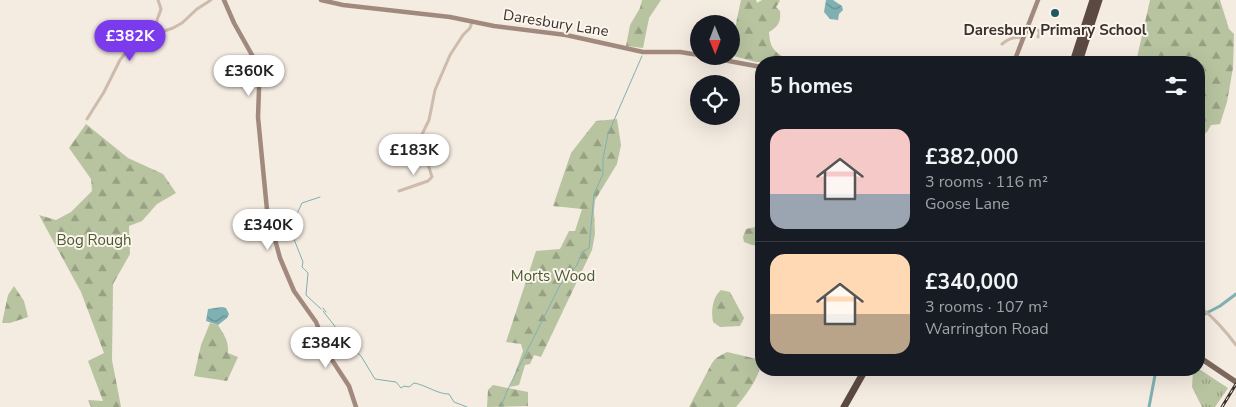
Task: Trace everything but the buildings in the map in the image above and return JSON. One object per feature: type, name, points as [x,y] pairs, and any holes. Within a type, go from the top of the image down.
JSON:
[{"type":"highway","points":[[1076,56],[1093,0]]},
{"type":"highway","points":[[1082,56],[1098,0]]},
{"type":"highway","points":[[844,407],[862,376]]},
{"type":"main road","points":[[1205,361],[1235,382]]},
{"type":"street","points":[[158,0],[161,9],[156,22],[161,33]]},
{"type":"street","points":[[87,119],[127,50],[136,41],[161,33],[182,23],[211,0]]},
{"type":"street","points":[[224,0],[234,23],[257,64],[259,89],[258,119],[265,193],[268,216],[280,258],[294,291],[316,322],[332,360],[352,392],[356,407]]},
{"type":"street","name":"Daresbury Lane","points":[[321,0],[342,5],[450,17],[494,26],[564,34],[643,52],[680,52],[690,54]]},
{"type":"street","points":[[1016,56],[1038,0]]},
{"type":"street","points":[[399,191],[428,181],[432,177],[427,162],[424,159],[413,160],[415,149],[429,120],[435,90],[450,55],[470,28],[472,22]]},
{"type":"street","points":[[1028,26],[1040,31]]},
{"type":"street","points":[[1038,37],[1042,26]]},
{"type":"street","points":[[1002,44],[1010,38],[1018,37],[1023,39]]},
{"type":"street","name":"Daresbury Lane","points":[[740,63],[755,66]]},
{"type":"street","points":[[1205,311],[1222,327],[1236,345]]},
{"type":"green space","points":[[642,0],[661,0],[649,18],[643,48],[626,46],[630,25],[640,8]]},
{"type":"green space","points":[[741,0],[756,0],[757,3],[762,0],[779,0],[776,7],[780,11],[780,20],[775,28],[769,32],[772,46],[782,56],[755,56],[755,61],[740,58],[740,15],[738,15]]},
{"type":"green space","points":[[1150,0],[1220,0],[1229,29],[1234,34],[1233,68],[1227,102],[1220,124],[1211,125],[1205,133],[1205,56],[1137,56]]},
{"type":"green space","name":"Morts Wood","points":[[617,119],[621,145],[617,164],[595,200],[595,234],[592,250],[541,357],[534,355],[530,364],[525,365],[519,385],[510,387],[523,351],[521,344],[506,342],[536,251],[560,249],[569,231],[575,231],[582,209],[553,206],[571,153],[596,121]]},
{"type":"green space","name":"Bog Rough","points":[[86,124],[128,158],[163,174],[176,193],[157,204],[142,221],[129,226],[130,254],[113,284],[112,360],[121,407],[91,407],[88,400],[103,401],[88,361],[104,353],[81,292],[39,215],[56,220],[71,212],[92,191],[91,179],[69,148]]},
{"type":"green space","points":[[755,227],[755,245],[744,242],[743,237],[746,229]]},
{"type":"green space","points":[[14,286],[24,301],[28,317],[10,323],[2,323],[8,295]]},
{"type":"green space","points":[[721,290],[730,292],[744,318],[740,326],[720,327],[713,322],[713,305]]},
{"type":"green space","points":[[210,323],[218,325],[227,342],[228,353],[238,357],[227,381],[194,376],[201,345]]},
{"type":"green space","points":[[727,352],[755,359],[756,379],[736,407],[689,407],[712,363],[716,358]]},
{"type":"green space","points":[[1205,373],[1228,388],[1215,407],[1202,407],[1192,387],[1193,376],[1205,376]]},
{"type":"green space","points":[[493,385],[528,392],[528,406],[487,407],[488,390]]},
{"type":"water","points":[[826,0],[833,0],[842,6],[843,10],[839,14],[838,20],[830,19],[824,12]]},
{"type":"water","points":[[226,308],[229,314],[227,318],[218,325],[206,321],[208,309]]},
{"type":"waterway","points":[[501,407],[507,391],[560,285],[577,265],[582,252],[589,248],[594,194],[603,174],[603,159],[608,134],[642,56]]},
{"type":"waterway","points":[[320,197],[302,203],[290,229],[303,262],[302,267],[308,273],[306,295],[321,309]]},
{"type":"waterway","points":[[1205,314],[1236,294]]},
{"type":"waterway","points":[[323,308],[326,312]]},
{"type":"waterway","points":[[323,311],[337,329],[337,333],[343,336],[343,340],[349,342],[352,348],[361,356],[375,379],[396,382],[401,388],[404,386],[409,387],[414,383],[418,384],[440,393],[449,394],[454,402],[467,407]]},
{"type":"waterway","points":[[1149,407],[1155,376]]},
{"type":"railway","points":[[1222,407],[1236,384]]},
{"type":"place","name":"Daresbury Primary School","points":[[1055,13]]}]
